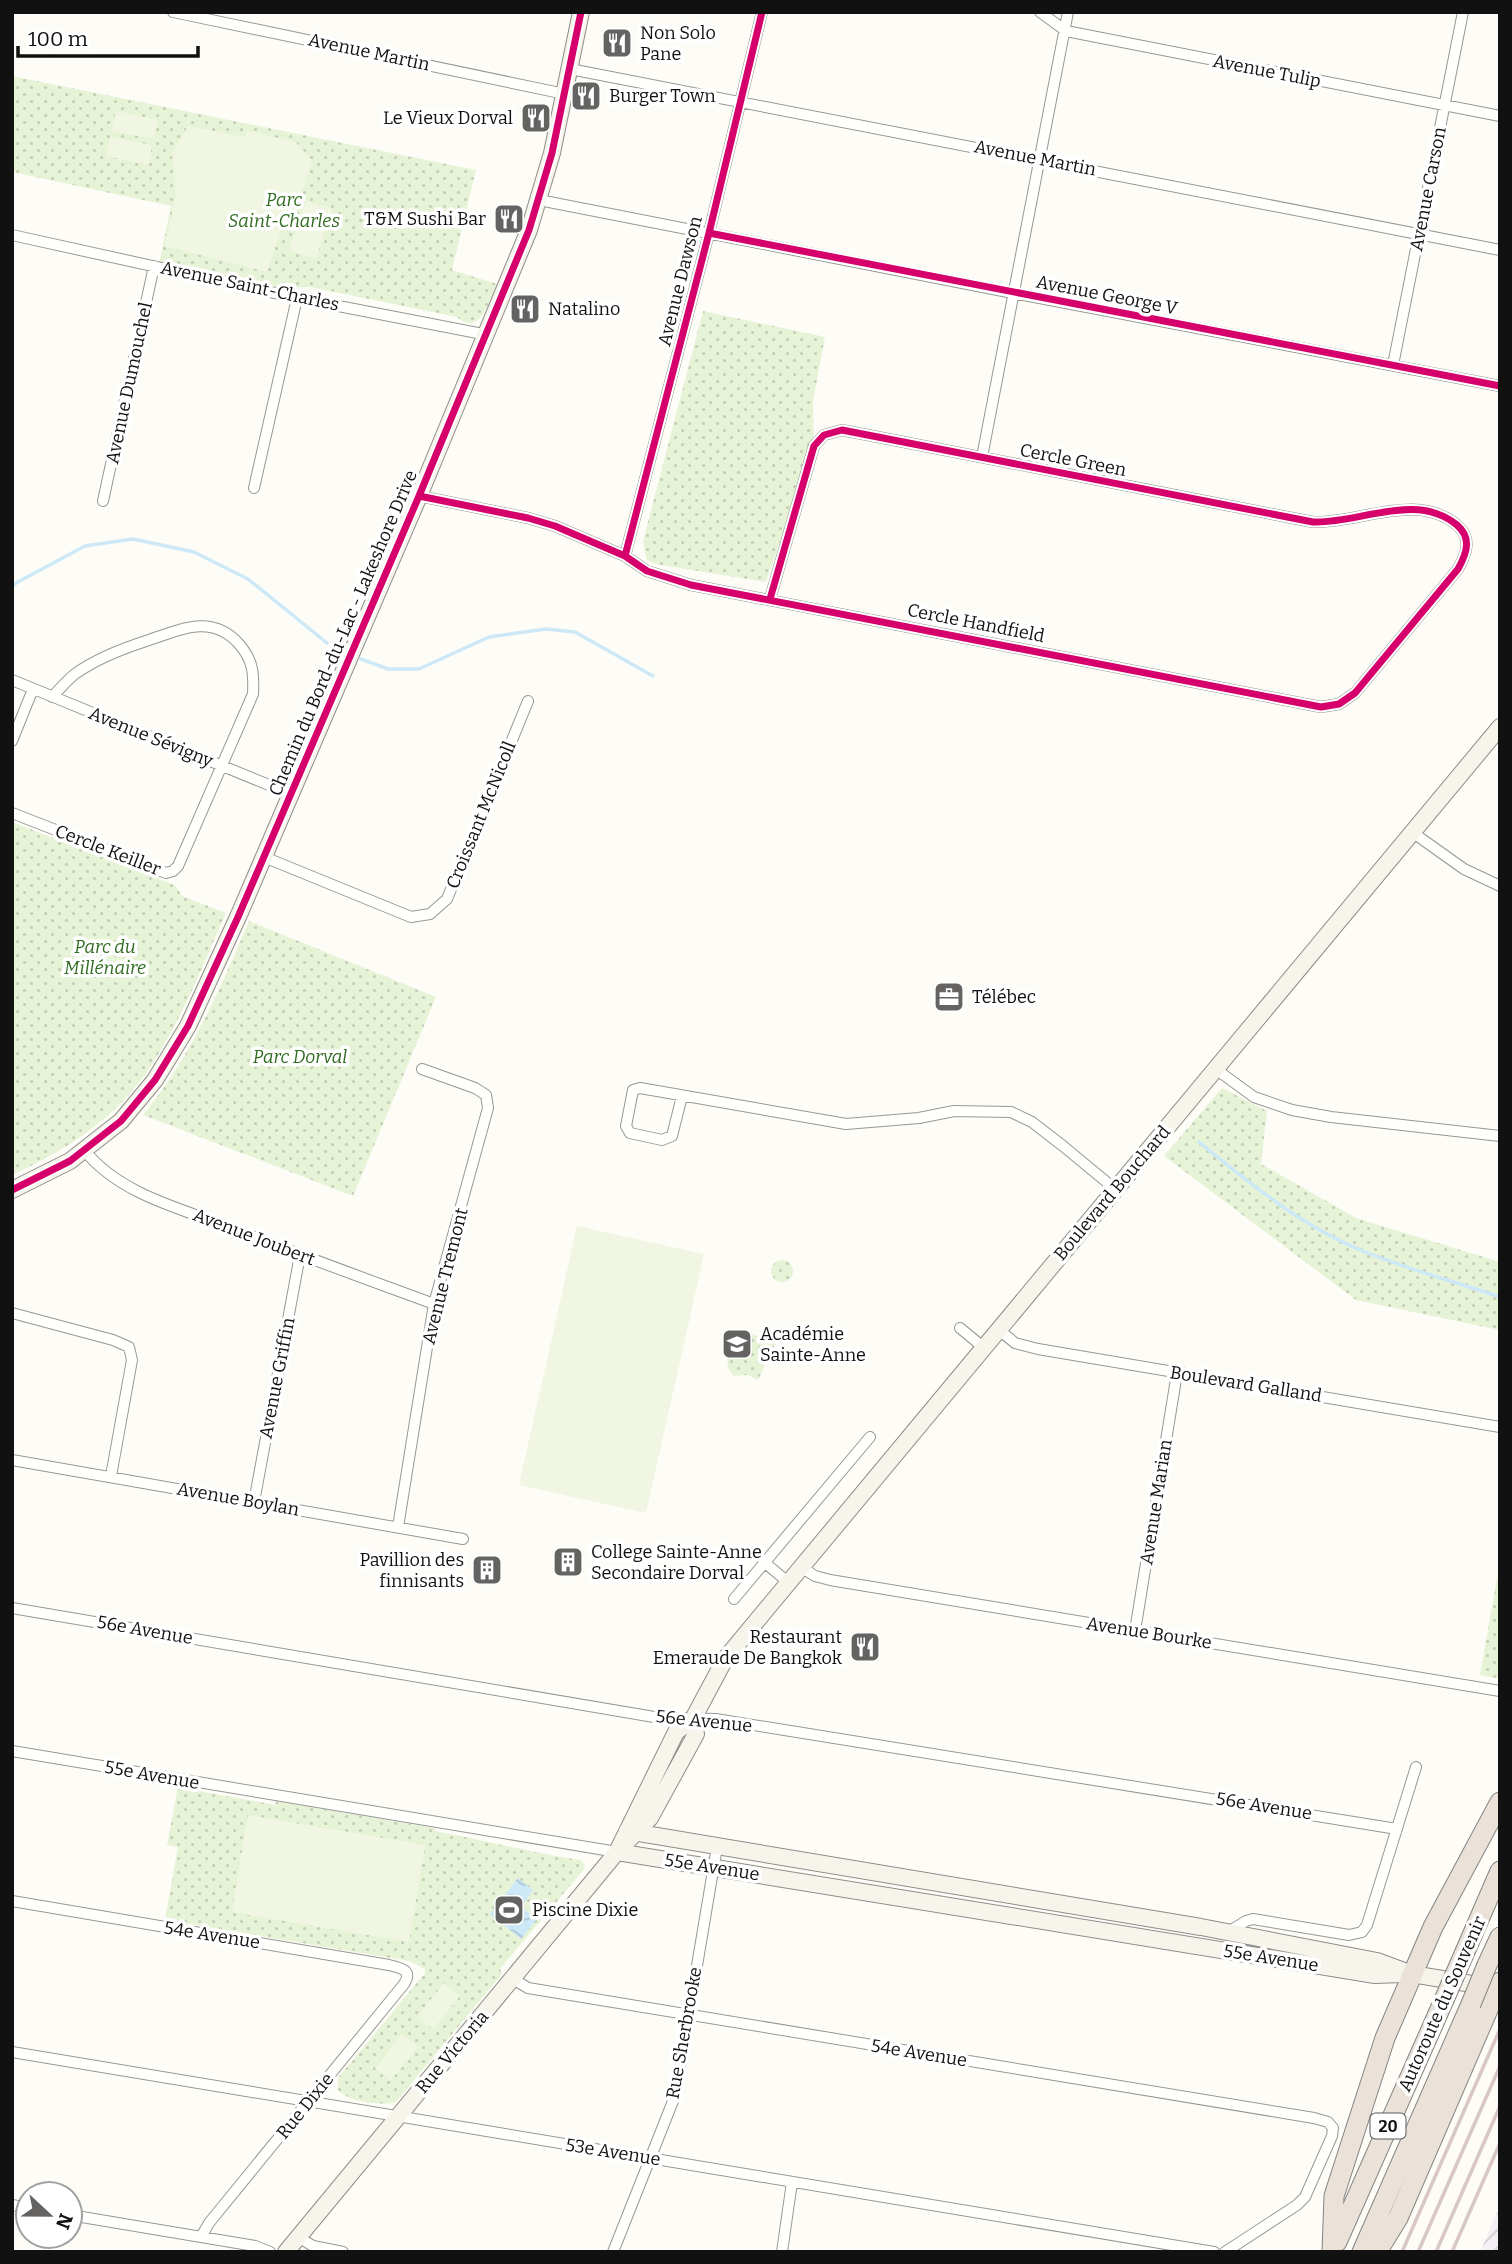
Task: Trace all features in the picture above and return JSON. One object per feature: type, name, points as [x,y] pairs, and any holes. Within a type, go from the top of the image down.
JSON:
[{"type":"highway","points":[[1333,2252],[1334,2196],[1385,2038],[1447,1899],[1500,1802]]},
{"type":"highway","name":"Autoroute du Souvenir","points":[[1333,2252],[1500,1871]]},
{"type":"highway","name":"Autoroute du Souvenir","points":[[1362,2252],[1500,1937]]},
{"type":"highway","points":[[1377,2252],[1398,2218],[1499,1986]]},
{"type":"street","name":"Avenue Martin","points":[[173,12],[565,94]]},
{"type":"street","name":"Chemin du Bord-du-Lac - Lakeshore Drive","points":[[12,1190],[70,1161],[121,1121],[138,1103],[173,1053],[205,991],[419,496],[517,261],[539,200],[565,94],[581,12]]},
{"type":"street","name":"Avenue Dawson","points":[[625,556],[709,233],[762,12]]},
{"type":"street","name":"Avenue Tulip","points":[[1040,12],[1066,32],[1500,116]]},
{"type":"street","points":[[982,457],[1068,12]]},
{"type":"street","name":"Avenue Carson","points":[[1393,365],[1464,12]]},
{"type":"street","name":"Avenue Martin","points":[[570,69],[1500,250]]},
{"type":"street","name":"Avenue George V","points":[[539,200],[1500,386]]},
{"type":"street","name":"Avenue Saint-Charles","points":[[12,235],[297,298],[487,334]]},
{"type":"street","name":"Avenue Dumouchel","points":[[103,501],[153,266]]},
{"type":"street","points":[[254,488],[297,298]]},
{"type":"street","name":"Cercle Green","points":[[770,599],[814,446],[824,435],[842,430],[1313,523],[1331,523],[1390,511],[1420,511],[1450,520],[1464,531],[1467,550]]},
{"type":"street","name":"Cercle Handfield","points":[[419,496],[555,526],[625,556],[670,580],[1321,707],[1331,706],[1355,693],[1458,569],[1467,550]]},
{"type":"street","points":[[52,697],[75,674],[122,649],[185,628],[205,626],[224,630],[251,659],[254,677],[253,694],[222,766]]},
{"type":"street","name":"Avenue Sévigny","points":[[12,680],[291,794]]},
{"type":"street","points":[[12,741],[33,689]]},
{"type":"street","name":"Croissant McNicoll","points":[[264,857],[411,917],[430,915],[447,899],[528,701]]},
{"type":"street","name":"Boulevard Bouchard","points":[[725,1660],[1500,727]]},
{"type":"street","name":"Cercle Keiller","points":[[12,813],[166,873],[173,872],[222,766]]},
{"type":"street","points":[[1412,832],[1464,869],[1500,886]]},
{"type":"street","name":"Avenue Tremont","points":[[398,1527],[434,1304],[488,1108],[486,1095],[475,1088],[422,1069]]},
{"type":"street","points":[[1217,1070],[1254,1097],[1292,1110],[1500,1136]]},
{"type":"street","points":[[682,1096],[673,1136],[662,1140],[630,1133],[626,1126],[633,1090],[640,1088],[846,1124],[919,1118],[954,1111],[1011,1112],[1032,1122],[1115,1189]]},
{"type":"street","name":"Avenue Joubert","points":[[85,1151],[97,1166],[129,1187],[300,1255],[434,1304]]},
{"type":"street","name":"Avenue Griffin","points":[[254,1502],[300,1255]]},
{"type":"street","points":[[12,1313],[113,1340],[129,1347],[132,1360],[111,1476]]},
{"type":"street","points":[[960,1328],[983,1347]]},
{"type":"street","name":"Boulevard Galland","points":[[998,1329],[1016,1343],[1025,1346],[1500,1427]]},
{"type":"street","name":"Avenue Marian","points":[[1135,1631],[1177,1373]]},
{"type":"street","points":[[734,1599],[870,1437]]},
{"type":"street","name":"Avenue Boylan","points":[[12,1460],[463,1539]]},
{"type":"street","points":[[764,1562],[788,1582]]},
{"type":"street","name":"Avenue Bourke","points":[[801,1567],[815,1576],[830,1580],[1500,1691]]},
{"type":"street","name":"56e Avenue","points":[[12,1608],[660,1718],[735,1722],[1397,1829]]},
{"type":"street","name":"Rue Victoria","points":[[286,2252],[617,1852],[631,1832],[676,1732],[693,1719],[725,1660]]},
{"type":"street","name":"55e Avenue","points":[[12,1751],[1375,1975],[1412,1974],[1499,1986]]},
{"type":"street","points":[[1397,1829],[1416,1767]]},
{"type":"street","name":"55e Avenue","points":[[1228,1932],[1253,1919],[1349,1935],[1359,1934],[1367,1925],[1397,1829]]},
{"type":"street","name":"55e Avenue","points":[[631,1832],[1228,1932],[1377,1961],[1412,1974]]},
{"type":"street","name":"Rue Sherbrooke","points":[[613,2252],[675,2096],[717,1847]]},
{"type":"street","name":"54e Avenue","points":[[12,1901],[389,1965],[403,1968],[408,1974]]},
{"type":"street","name":"Rue Dixie","points":[[201,2237],[209,2223],[404,1984],[408,1974]]},
{"type":"street","name":"54e Avenue","points":[[513,1979],[528,1989],[1328,2122],[1333,2129],[1332,2137],[1305,2197],[1225,2252]]},
{"type":"street","name":"53e Avenue","points":[[12,2052],[1214,2252]]},
{"type":"street","points":[[782,2252],[792,2182]]},
{"type":"street","points":[[84,2217],[255,2246],[270,2252]]},
{"type":"street","points":[[298,2237],[313,2246],[343,2252]]},
{"type":"shaded area","points":[[1500,2206],[1500,2252],[1480,2252]]},
{"type":"green space","name":"Parc Saint-Charles","points":[[12,76],[476,170],[452,270],[497,284],[487,307],[472,323],[457,317],[310,287],[277,288],[159,264],[171,206],[12,172]]},
{"type":"green space","points":[[116,111],[158,120],[154,139],[112,131]]},
{"type":"green space","points":[[188,126],[245,137],[247,131],[296,142],[312,161],[296,212],[287,210],[267,272],[165,246],[176,194],[172,154]]},
{"type":"green space","points":[[110,137],[152,145],[149,165],[106,156]]},
{"type":"green space","points":[[306,201],[332,209],[316,259],[289,250]]},
{"type":"green space","points":[[703,311],[825,337],[813,401],[814,446],[766,582],[655,564],[646,559],[643,541]]},
{"type":"green space","name":"Parc du Millénaire","points":[[12,822],[172,884],[182,896],[226,913],[178,1020],[154,1061],[128,1096],[82,1136],[12,1175]]},
{"type":"green space","name":"Parc Dorval","points":[[249,921],[436,997],[353,1196],[143,1115],[190,1046]]},
{"type":"green space","points":[[1222,1088],[1267,1111],[1261,1164],[1356,1218],[1500,1262],[1500,1330],[1356,1300],[1164,1156]]},
{"type":"green space","points":[[577,1226],[704,1254],[646,1513],[519,1485]]},
{"type":"green space","points":[[782,1260],[790,1263],[793,1271],[790,1279],[782,1282],[774,1279],[771,1271],[774,1263]]},
{"type":"green space","points":[[742,1332],[777,1341],[758,1380],[748,1375],[734,1376],[728,1365],[729,1354]]},
{"type":"green space","points":[[1500,1561],[1500,1679],[1480,1675]]},
{"type":"green space","points":[[178,1787],[275,1805],[276,1801],[435,1828],[435,1831],[580,1860],[585,1868],[500,1969],[502,1974],[396,2102],[366,2102],[349,2098],[338,2090],[338,2078],[425,1973],[425,1969],[409,1961],[165,1920],[178,1847],[167,1845]]},
{"type":"green space","points":[[248,1815],[425,1845],[409,1942],[232,1912]]},
{"type":"green space","points":[[444,1983],[460,1996],[433,2029],[417,2017]]},
{"type":"green space","points":[[402,2034],[418,2047],[391,2080],[375,2068]]},
{"type":"water","name":"Piscine Dixie","points":[[518,1878],[533,1890],[521,1907],[537,1919],[521,1939],[490,1914]]},
{"type":"waterway","points":[[12,587],[85,546],[133,539],[194,552],[248,579],[327,643]]},
{"type":"waterway","points":[[361,659],[388,669],[419,669],[489,637],[546,629],[575,632],[653,676]]},
{"type":"waterway","points":[[1199,1142],[1275,1201],[1336,1239],[1393,1262],[1500,1297]]},
{"type":"railway","points":[[1402,2252],[1500,2029]]},
{"type":"railway","points":[[1418,2252],[1500,2066]]},
{"type":"railway","points":[[1436,2252],[1500,2106]]},
{"type":"railway","points":[[1452,2252],[1500,2143]]},
{"type":"cycle path","points":[[12,1190],[70,1161],[121,1121],[155,1080],[188,1026],[238,917],[419,496],[529,230],[552,153],[581,12]]},
{"type":"cycle path","points":[[625,556],[709,233],[762,12]]},
{"type":"cycle path","points":[[709,233],[1500,386]]},
{"type":"cycle path","points":[[419,496],[555,526],[625,556],[647,571],[691,585],[1321,707],[1339,704],[1355,693],[1458,569],[1466,551],[1466,540],[1457,525],[1441,515],[1424,510],[1313,522],[842,430],[824,435],[814,446],[770,599]]},
{"type":"place","name":"Non Solo Pane","points":[[617,43]]},
{"type":"place","name":"Burger Town","points":[[586,96]]},
{"type":"place","name":"Le Vieux Dorval","points":[[536,118]]},
{"type":"place","name":"T&M Sushi Bar","points":[[509,219]]},
{"type":"place","name":"Natalino","points":[[525,309]]},
{"type":"place","name":"Télébec","points":[[949,997]]},
{"type":"place","name":"Académie Sainte-Anne","points":[[737,1344]]},
{"type":"place","name":"College Sainte-Anne Secondaire Dorval","points":[[568,1562]]},
{"type":"place","name":"Pavillion des finnisants","points":[[487,1570]]},
{"type":"place","name":"Restaurant Emeraude De Bangkok","points":[[865,1647]]},
{"type":"place","name":"Piscine Dixie","points":[[509,1910]]}]
